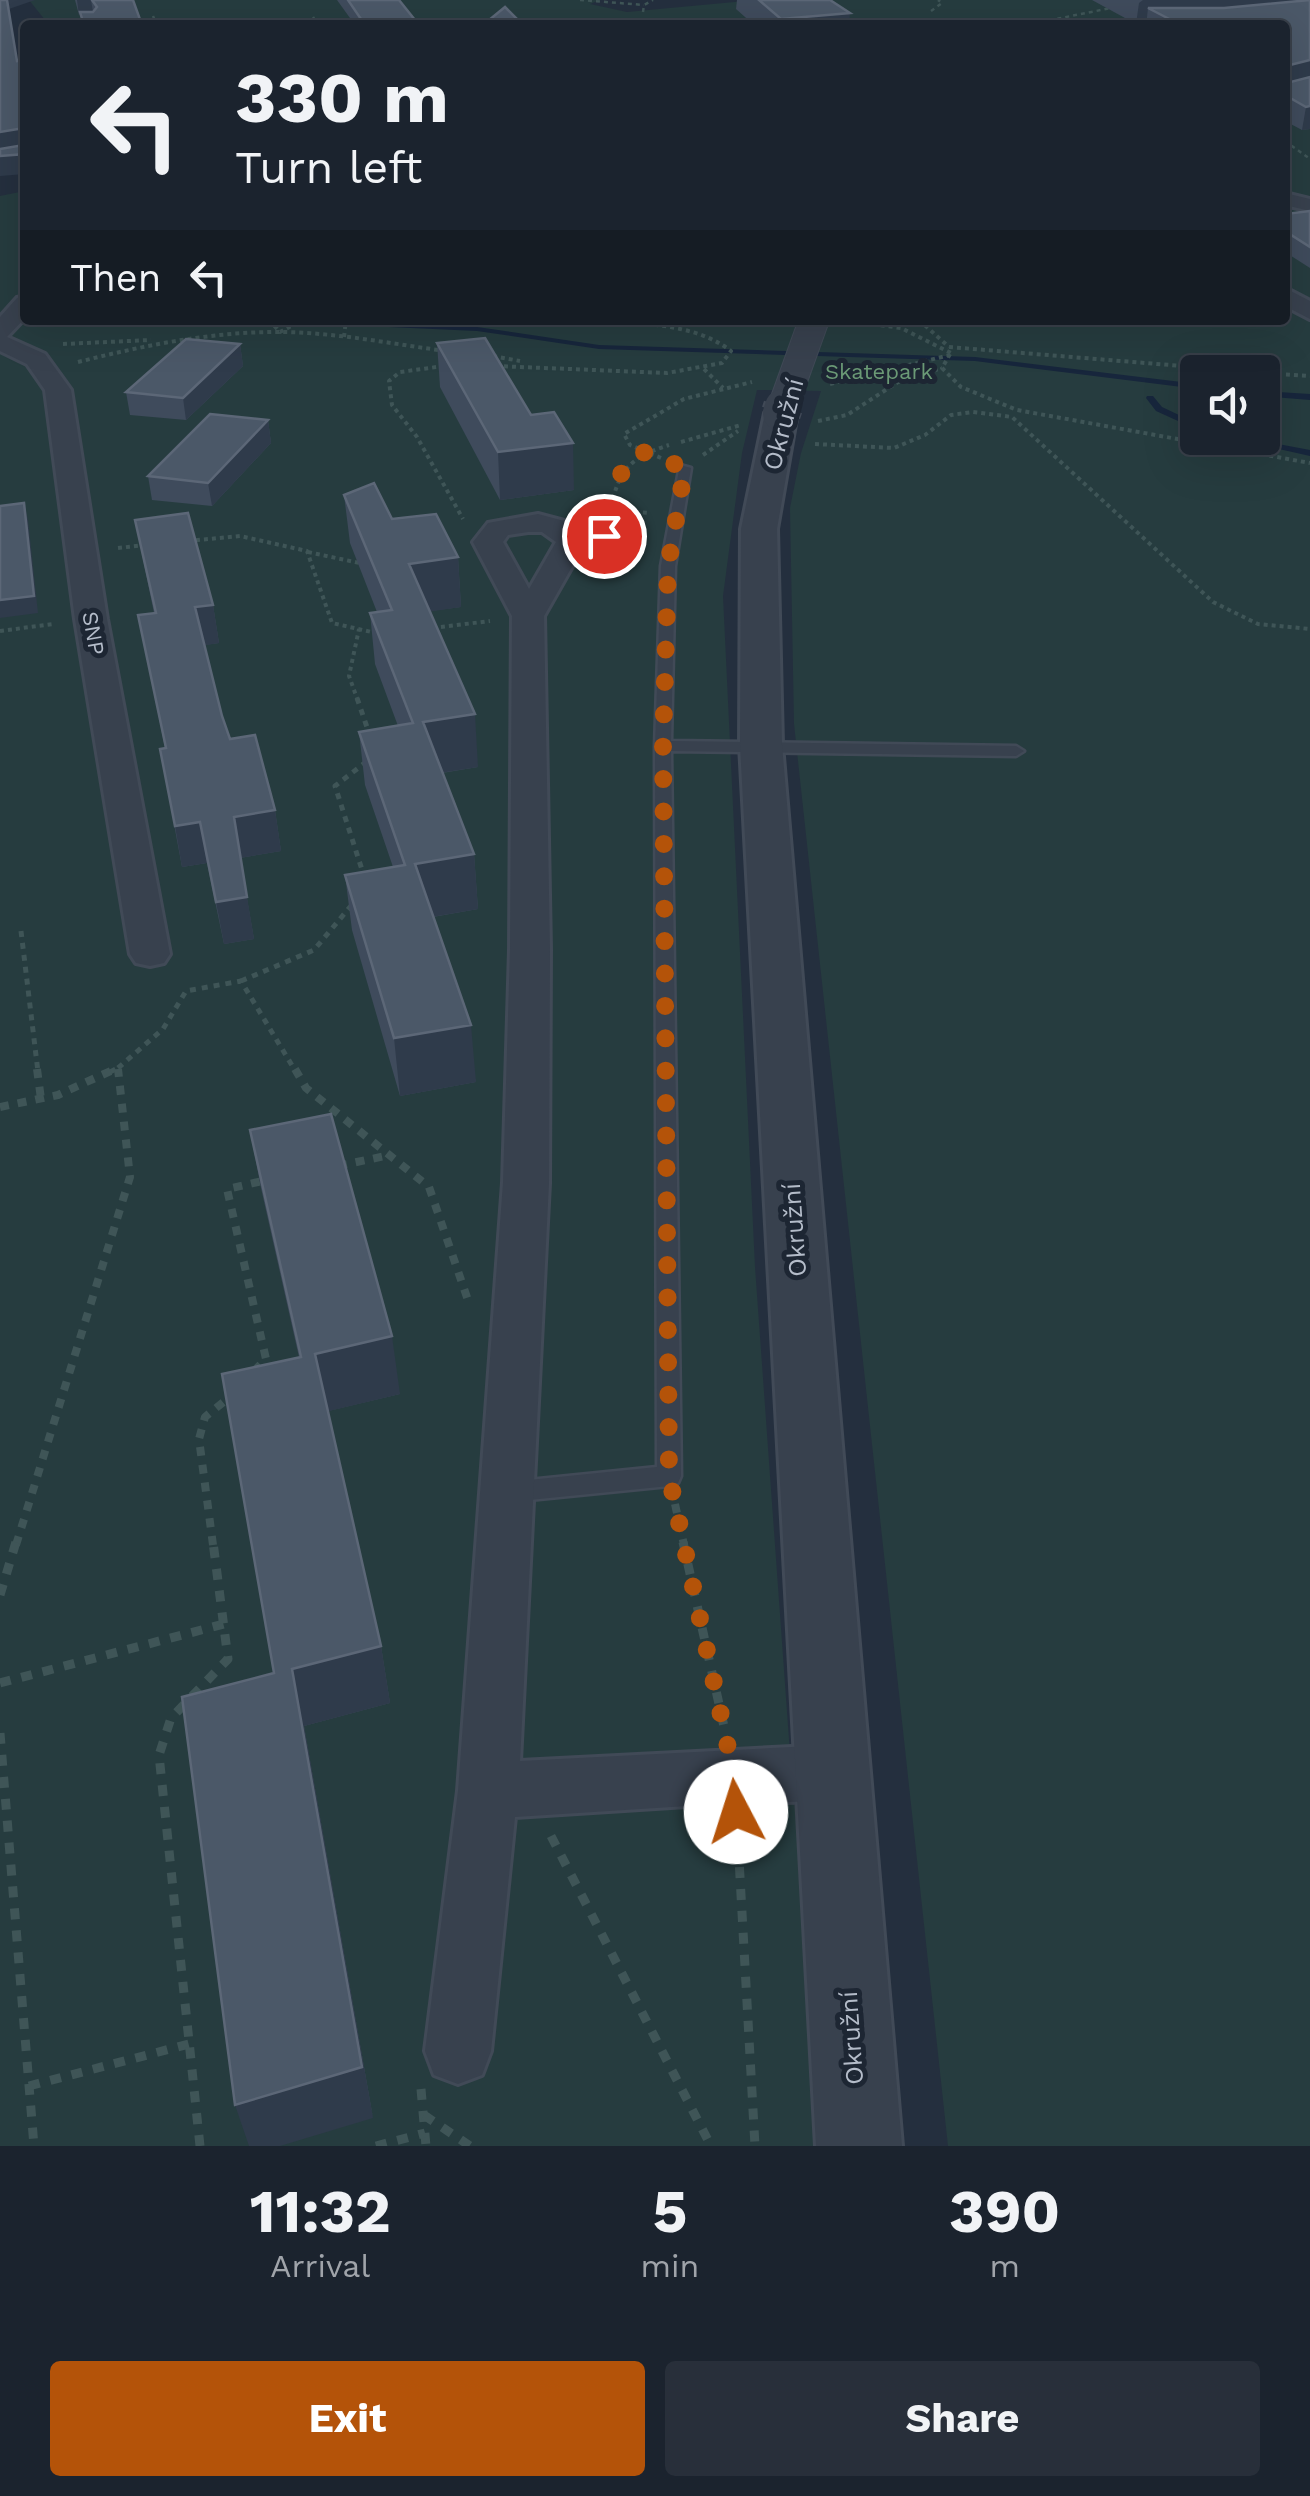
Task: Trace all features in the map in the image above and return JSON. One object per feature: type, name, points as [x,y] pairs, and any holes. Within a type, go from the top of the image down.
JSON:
[{"type":"street","points":[[20,311],[4,340],[51,370]]},
{"type":"street","name":"Okružní","points":[[812,325],[778,424],[759,529],[761,746],[859,2146]]},
{"type":"street","name":"SNP","points":[[51,370],[58,390],[90,619],[150,954]]},
{"type":"street","points":[[458,2051],[507,1790],[509,1492],[526,1183],[530,950],[528,616]]},
{"type":"street","points":[[507,1790],[734,1775],[831,1773]]},
{"type":"lane","points":[[509,1492],[669,1476],[663,746],[668,566],[685,468]]},
{"type":"lane","points":[[663,746],[1016,751]]},
{"type":"path","points":[[580,0],[644,5],[653,0]]},
{"type":"path","points":[[931,11],[942,3],[938,0]]},
{"type":"path","points":[[643,12],[644,5]]},
{"type":"path","points":[[1051,20],[1127,5]]},
{"type":"path","points":[[152,16],[154,20]]},
{"type":"path","points":[[274,325],[280,332]]},
{"type":"path","points":[[280,332],[293,325]]},
{"type":"path","points":[[344,336],[345,325]]},
{"type":"path","points":[[880,325],[902,328],[950,350],[1180,367]]},
{"type":"path","points":[[924,325],[950,350]]},
{"type":"path","points":[[4,340],[182,338],[280,332],[344,336],[451,351]]},
{"type":"path","points":[[51,370],[182,338]]},
{"type":"path","points":[[778,424],[847,415],[898,382],[942,368],[950,350]]},
{"type":"path","points":[[490,356],[531,363]]},
{"type":"path","points":[[604,536],[622,468],[643,452],[750,423],[685,468],[643,452],[630,444],[624,434],[642,417],[724,389],[703,368]]},
{"type":"path","points":[[942,368],[961,386],[1017,410],[1310,463]]},
{"type":"path","points":[[1280,374],[1310,376]]},
{"type":"path","points":[[1012,417],[1017,410]]},
{"type":"path","points":[[778,424],[875,450],[909,444],[962,413],[1012,417],[1212,602],[1258,624],[1310,629]]},
{"type":"path","points":[[187,541],[240,536],[363,564],[382,562]]},
{"type":"path","points":[[82,552],[151,545]]},
{"type":"path","points":[[307,551],[332,623],[384,634]]},
{"type":"path","points":[[422,630],[528,616]]},
{"type":"path","points":[[0,631],[90,619]]},
{"type":"path","points":[[359,629],[349,676],[371,738]]},
{"type":"path","points":[[0,1107],[40,1099],[118,1068],[163,1029],[186,992],[241,981],[314,950],[368,888],[335,786],[377,754]]},
{"type":"path","points":[[21,931],[40,1099]]},
{"type":"path","points":[[241,981],[306,1088],[429,1187],[476,1322],[519,1326]]},
{"type":"path","points":[[0,1595],[130,1176],[118,1068]]},
{"type":"path","points":[[317,1170],[390,1155]]},
{"type":"path","points":[[200,2146],[159,1756],[171,1718],[228,1659],[199,1439],[205,1417],[227,1401],[266,1359],[226,1188],[281,1178]]},
{"type":"path","points":[[669,1476],[734,1775],[755,2146]]},
{"type":"path","points":[[0,1683],[224,1624]]},
{"type":"path","points":[[0,1734],[34,2146]]},
{"type":"path","points":[[507,1790],[711,2146]]},
{"type":"path","points":[[29,2086],[189,2044]]},
{"type":"path","points":[[423,2114],[470,2146]]},
{"type":"path","points":[[376,2146],[425,2133]]},
{"type":"green space","points":[[29,0],[600,0],[590,4],[627,12],[756,0],[1310,0],[1310,8],[1156,20],[45,20]]},
{"type":"green space","name":"Skatepark","points":[[1310,16],[1310,2146],[948,2146],[794,724],[790,508],[801,453],[821,391],[757,390],[742,453],[723,596],[755,1267],[793,1795],[813,1918],[819,2146],[0,2146],[0,196],[20,192],[20,325],[1290,325],[1290,23]]},
{"type":"building","points":[[0,0],[7,0],[17,61],[20,61],[20,129],[0,132]]},
{"type":"building","points":[[92,0],[133,0],[140,20],[82,20],[80,12],[93,12],[97,7]]},
{"type":"building","points":[[348,0],[399,0],[415,20],[362,20]]},
{"type":"building","points":[[759,0],[830,0],[850,13],[781,19]]},
{"type":"building","points":[[1310,0],[1310,60],[1290,65],[1290,20],[1171,20],[1148,8],[1224,8]]},
{"type":"building","points":[[505,7],[518,20],[489,20]]},
{"type":"building","points":[[1310,77],[1310,106],[1290,98],[1290,82]]},
{"type":"building","points":[[20,146],[20,154],[0,156],[0,149]]},
{"type":"building","points":[[1310,211],[1310,247],[1290,234],[1290,213]]},
{"type":"building","points":[[485,338],[531,415],[554,412],[573,443],[498,452],[437,343]]},
{"type":"building","points":[[186,339],[240,344],[183,398],[126,392]]},
{"type":"building","points":[[210,414],[268,420],[208,483],[148,476]]},
{"type":"building","points":[[374,483],[392,519],[436,514],[458,557],[409,564],[475,714],[423,722],[474,854],[415,864],[471,1025],[394,1038],[345,875],[405,865],[359,732],[413,723],[370,613],[392,610],[344,495]]},
{"type":"building","points":[[24,503],[34,596],[0,600],[0,506]]},
{"type":"building","points":[[188,513],[213,605],[195,607],[222,716],[230,739],[255,735],[275,810],[234,817],[247,897],[216,902],[200,822],[175,826],[160,749],[166,748],[138,615],[156,613],[135,520]]},
{"type":"building","points":[[331,1114],[392,1336],[315,1354],[381,1646],[292,1669],[362,2067],[235,2105],[182,1697],[274,1673],[222,1374],[301,1357],[250,1130]]},
{"type":"waterway","points":[[389,325],[477,329],[599,347],[975,359],[1180,385]]},
{"type":"waterway","points":[[1280,394],[1310,397]]},
{"type":"waterway","points":[[1150,398],[1159,409],[1180,419]]},
{"type":"waterway","points":[[1280,447],[1310,453]]},
{"type":"route","points":[[604,536],[622,468],[632,457],[643,452],[685,468],[668,566],[663,746],[669,1476],[734,1775],[736,1812]]}]
